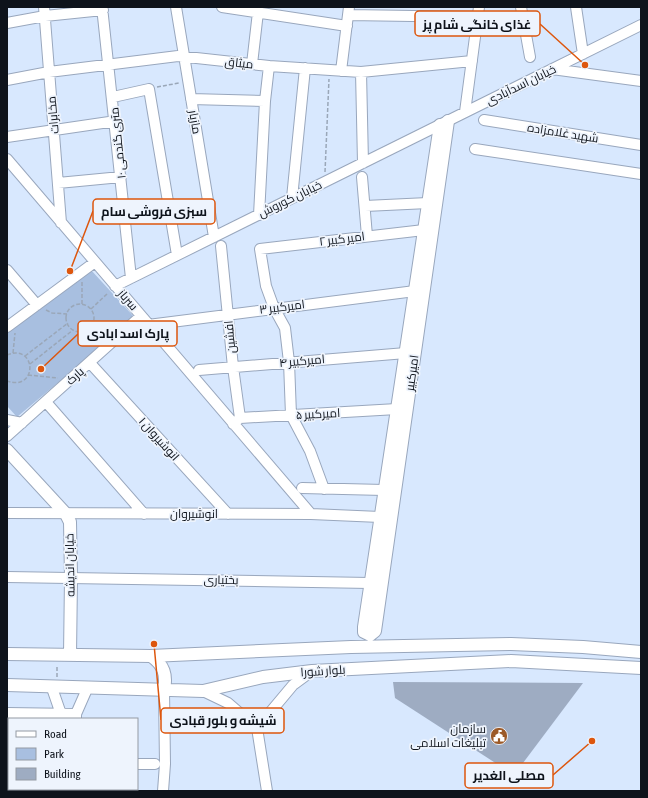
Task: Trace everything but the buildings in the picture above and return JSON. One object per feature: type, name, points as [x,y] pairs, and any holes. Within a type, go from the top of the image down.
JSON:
[{"type":"main road","name":"امیرکبیر","points":[[364,627],[415,291],[422,270],[424,230],[428,203],[444,123]]},
{"type":"main road","name":"امیرکبیر","points":[[376,624],[422,270],[444,123]]},
{"type":"main road","points":[[7,450],[66,514]]},
{"type":"main road","name":"خیابان اندیشه","points":[[66,514],[70,522],[70,655]]},
{"type":"main road","points":[[364,627],[364,632],[370,635],[375,631],[376,624]]},
{"type":"main road","points":[[376,624],[386,646]]},
{"type":"main road","points":[[351,647],[364,627]]},
{"type":"main road","name":"بلوار شورا","points":[[7,654],[151,656],[351,647],[511,644],[583,647],[641,652]]},
{"type":"main road","points":[[151,656],[160,662],[164,670],[164,690]]},
{"type":"main road","name":"بلوار شورا","points":[[7,685],[54,688],[203,691],[263,677],[312,670],[511,661],[641,668]]},
{"type":"street","name":"مازیار","points":[[176,7],[214,237]]},
{"type":"street","points":[[222,7],[258,12],[279,11],[347,26]]},
{"type":"street","points":[[521,7],[530,57]]},
{"type":"street","points":[[576,7],[583,54]]},
{"type":"street","points":[[7,23],[45,11],[103,9]]},
{"type":"street","name":"۱۰ متری گندمی","points":[[103,9],[116,121],[131,278]]},
{"type":"street","name":"مخابرات","points":[[45,11],[61,222]]},
{"type":"street","points":[[341,71],[349,11],[478,12],[465,112]]},
{"type":"street","points":[[252,64],[258,12]]},
{"type":"street","name":"خیابان اسدآبادی","points":[[465,112],[641,25]]},
{"type":"street","name":"میثاق","points":[[7,80],[49,72],[178,56],[269,66],[360,72],[472,61]]},
{"type":"street","points":[[259,215],[265,101],[269,66]]},
{"type":"street","points":[[292,198],[305,68]]},
{"type":"street","points":[[552,69],[641,81]]},
{"type":"street","points":[[360,72],[362,163]]},
{"type":"street","points":[[113,97],[149,89],[177,256]]},
{"type":"street","points":[[191,99],[265,101]]},
{"type":"street","name":"خیابان کوروش","points":[[115,286],[465,112]]},
{"type":"street","name":"شهید غلامزاده","points":[[484,120],[641,144]]},
{"type":"street","points":[[7,137],[116,121]]},
{"type":"street","points":[[475,150],[641,174]]},
{"type":"street","name":"سرباز","points":[[7,159],[148,325],[237,421],[311,514]]},
{"type":"street","points":[[58,183],[121,177]]},
{"type":"street","points":[[362,177],[367,236]]},
{"type":"street","points":[[365,206],[428,203]]},
{"type":"street","name":"امیر کبیر ۲","points":[[274,308],[266,286],[260,249],[424,230]]},
{"type":"street","name":"افشین","points":[[221,246],[237,421]]},
{"type":"street","points":[[7,326],[95,262]]},
{"type":"street","points":[[7,270],[37,305]]},
{"type":"street","name":"امیرکبیر ۳","points":[[148,325],[415,291]]},
{"type":"street","points":[[274,308],[285,328],[289,362],[291,415],[310,451],[324,489]]},
{"type":"street","name":"پارک","points":[[7,436],[141,316]]},
{"type":"street","name":"امیرکبیر ۴","points":[[199,370],[406,352]]},
{"type":"street","name":"انوشیروان ۱","points":[[90,362],[228,514]]},
{"type":"street","points":[[46,402],[144,514]]},
{"type":"street","name":"امیرکبیر ۵","points":[[237,421],[291,415],[397,410]]},
{"type":"street","points":[[7,420],[22,423]]},
{"type":"street","points":[[302,488],[384,490]]},
{"type":"street","name":"انوشیروان","points":[[7,513],[311,514],[380,516]]},
{"type":"street","name":"بختیاری","points":[[7,577],[370,583]]},
{"type":"street","points":[[257,728],[293,685],[312,670]]},
{"type":"street","points":[[54,688],[61,717]]},
{"type":"street","points":[[7,713],[76,717],[87,689]]},
{"type":"street","points":[[163,791],[165,764],[164,690]]},
{"type":"street","points":[[203,691],[228,703],[257,728],[267,791]]},
{"type":"street","points":[[138,764],[155,764]]},
{"type":"path","points":[[324,182],[329,70]]},
{"type":"path","points":[[149,89],[188,81]]},
{"type":"path","points":[[82,304],[83,271]]},
{"type":"path","points":[[91,310],[115,286]]},
{"type":"path","points":[[82,304],[91,310],[94,316],[91,327],[82,332],[73,330],[68,323],[67,314],[74,306],[82,304]]},
{"type":"path","points":[[37,305],[52,313],[67,314]]},
{"type":"path","points":[[13,353],[16,320]]},
{"type":"path","points":[[24,356],[68,323]]},
{"type":"path","points":[[7,381],[14,383],[21,382],[28,374],[30,364],[73,330]]},
{"type":"path","points":[[7,355],[13,353],[24,356],[30,364]]},
{"type":"path","points":[[28,374],[71,380]]},
{"type":"path","points":[[54,688],[57,655]]},
{"type":"green space","points":[[91,270],[135,318],[17,417],[7,406],[7,332]]},
{"type":"place","name":"غذای خانگی شام پز","points":[[585,65]]},
{"type":"place","name":"سبزی فروشی سام","points":[[70,271]]},
{"type":"place","name":"پارک اسد ابادی","points":[[41,369]]},
{"type":"place","name":"شیشه و بلور قبادی","points":[[154,644]]},
{"type":"place","name":"سازمان تبلیغات اسلامی","points":[[499,736]]},
{"type":"place","name":"مصلی الغدیر","points":[[592,741]]}]
